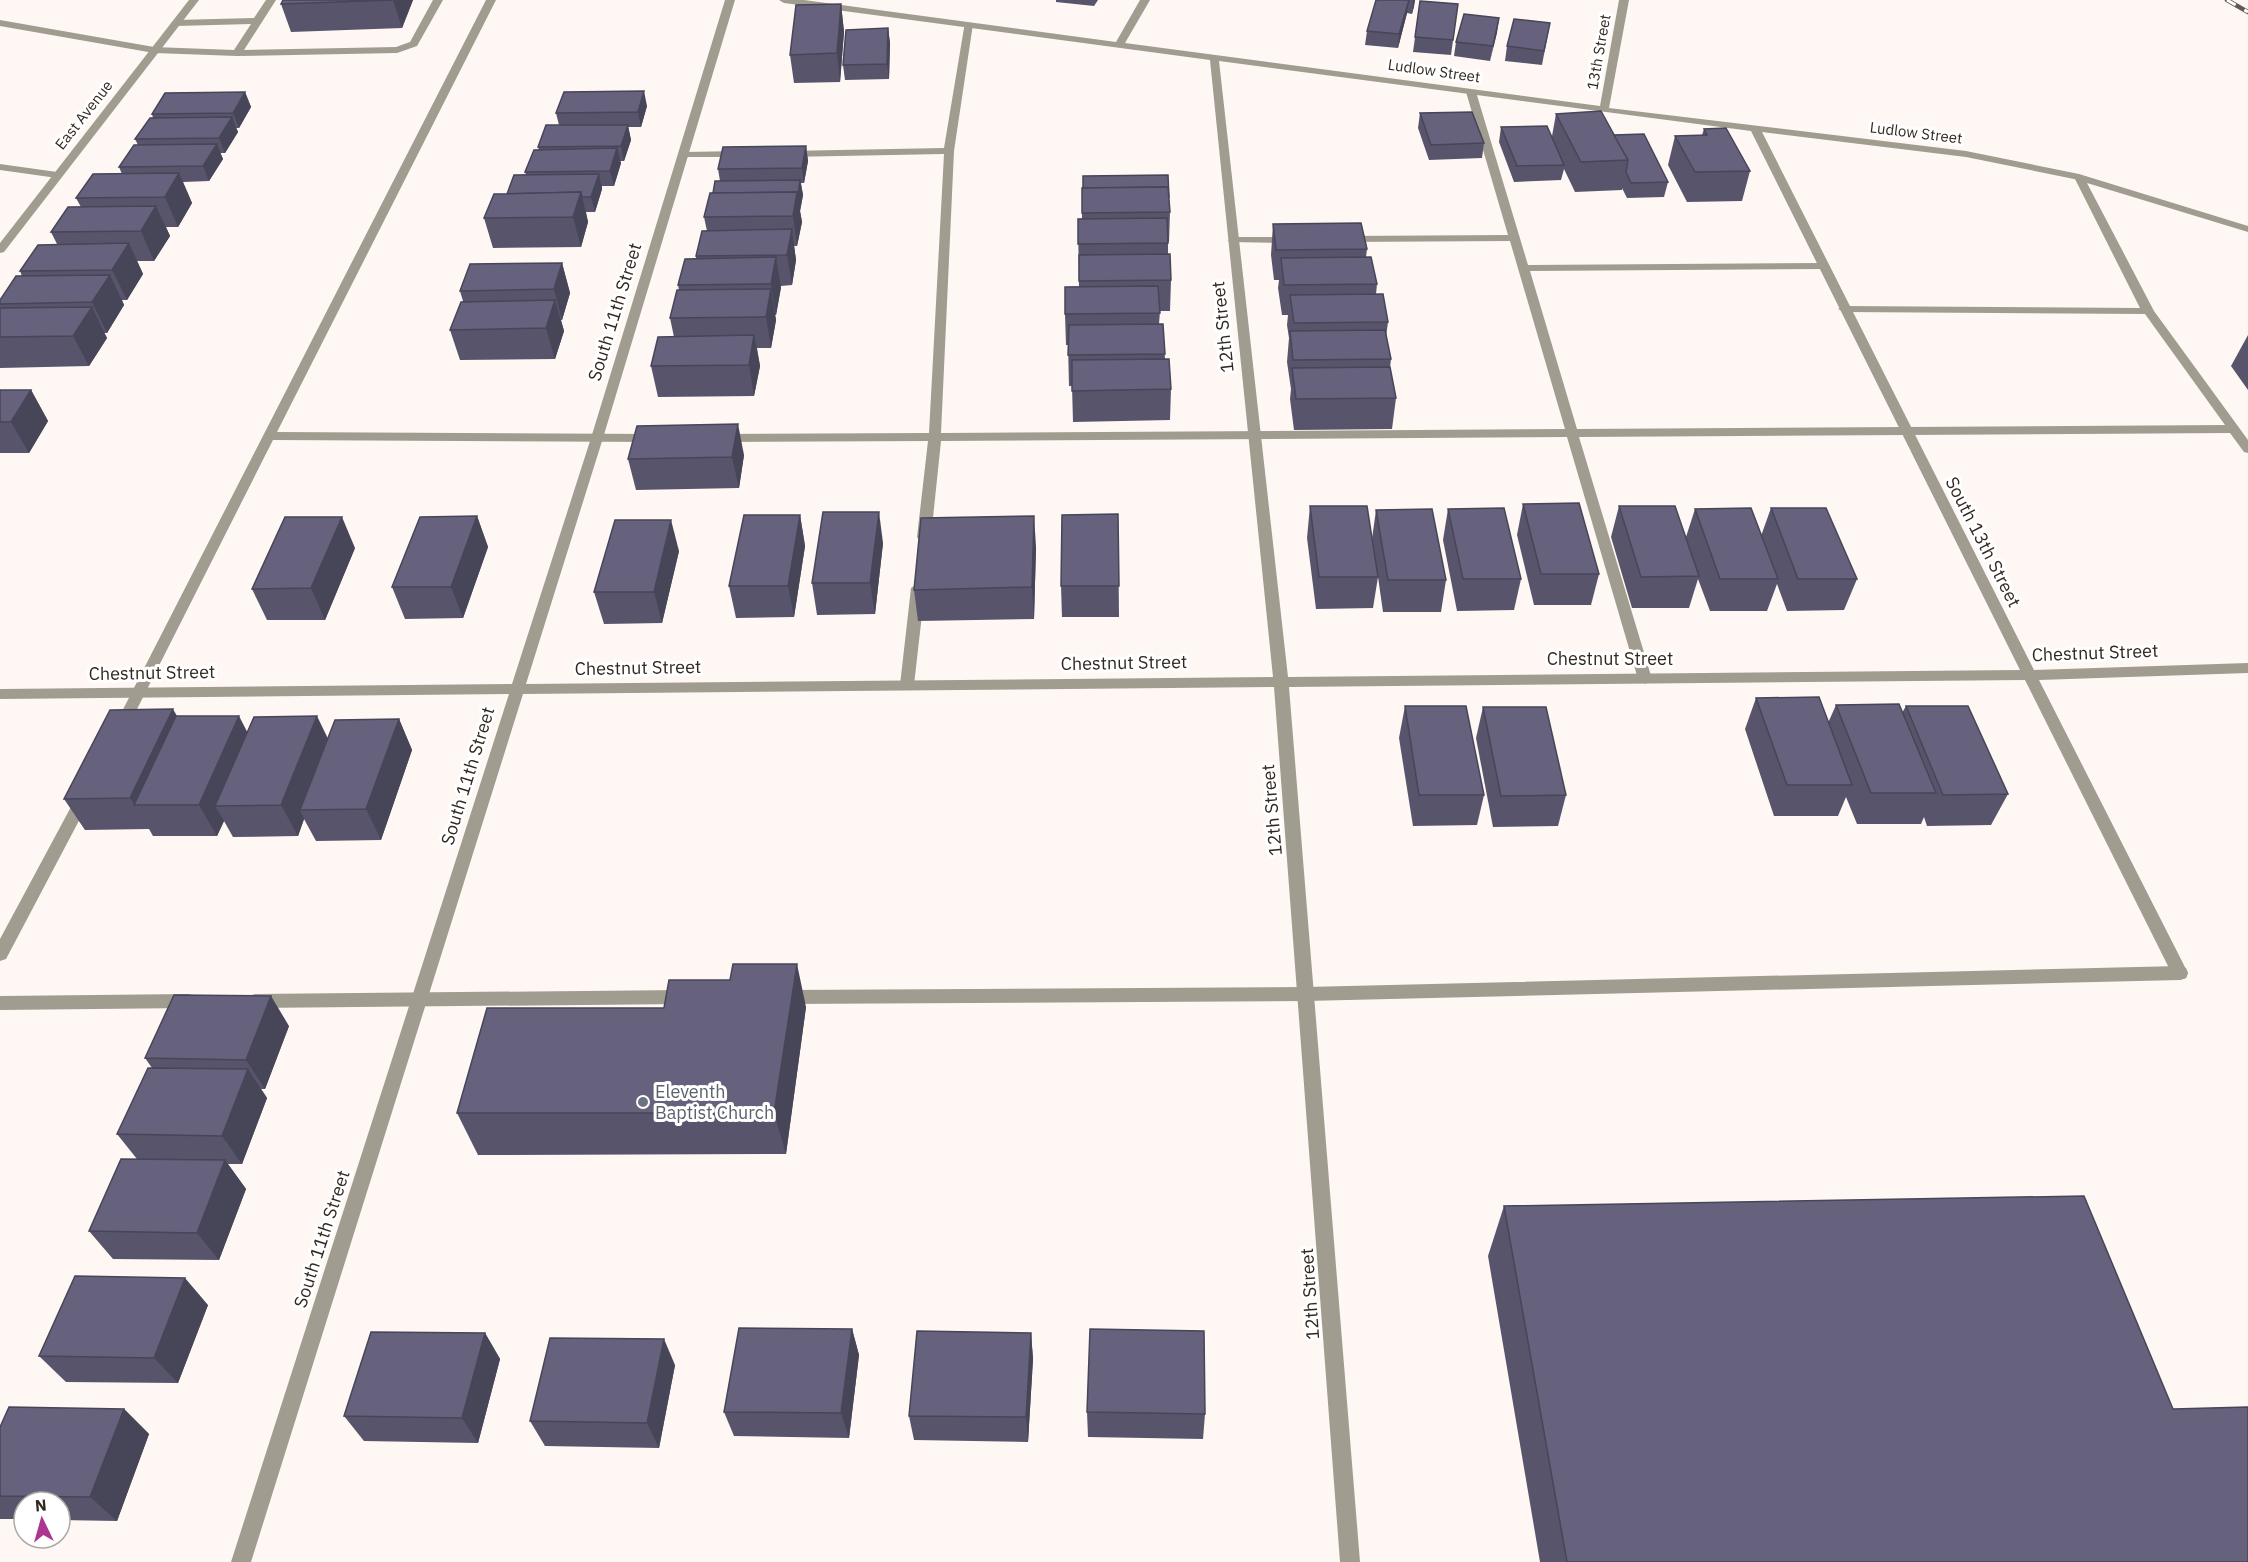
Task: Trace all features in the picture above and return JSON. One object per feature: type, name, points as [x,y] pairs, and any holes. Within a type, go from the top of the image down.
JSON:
[{"type":"street","name":"East Avenue","points":[[0,250],[194,0]]},
{"type":"street","points":[[237,53],[271,0]]},
{"type":"street","points":[[0,23],[154,50],[237,53],[397,50],[414,44],[438,0]]},
{"type":"street","points":[[117,735],[491,0]]},
{"type":"street","name":"South 11th Street","points":[[241,1562],[597,438],[730,0]]},
{"type":"street","name":"Ludlow Street","points":[[784,0],[1120,43],[1604,110],[1966,154],[2079,177],[2248,229]]},
{"type":"street","points":[[1120,43],[1145,0]]},
{"type":"street","name":"13th Street","points":[[1604,110],[1624,0]]},
{"type":"street","points":[[176,23],[257,21]]},
{"type":"street","points":[[922,555],[935,437],[949,151],[968,24]]},
{"type":"street","name":"12th Street","points":[[1214,56],[1281,681],[1350,1562]]},
{"type":"street","points":[[1471,92],[1645,679]]},
{"type":"street","name":"South 13th Street","points":[[1306,994],[2180,973],[1754,127]]},
{"type":"street","points":[[777,154],[949,151]]},
{"type":"street","points":[[684,154],[754,154]]},
{"type":"street","points":[[0,167],[57,175]]},
{"type":"street","points":[[2079,177],[2148,311],[2248,449]]},
{"type":"street","points":[[1327,239],[1514,238]]},
{"type":"street","points":[[1233,240],[1304,240]]},
{"type":"street","points":[[1523,268],[1823,266]]},
{"type":"street","points":[[1844,309],[2148,311]]},
{"type":"street","points":[[714,438],[2233,429]]},
{"type":"street","points":[[270,436],[667,438]]},
{"type":"street","points":[[907,685],[919,579]]},
{"type":"street","name":"Chestnut Street","points":[[0,694],[2028,675],[2248,668]]},
{"type":"street","points":[[0,954],[89,787]]},
{"type":"street","points":[[766,997],[1306,994]]},
{"type":"street","points":[[239,1001],[706,997]]},
{"type":"street","points":[[0,1003],[203,1001]]},
{"type":"building","points":[[283,0],[393,0],[281,4]]},
{"type":"building","points":[[1376,0],[1409,0],[1399,34],[1367,31]]},
{"type":"building","points":[[1420,1],[1458,4],[1453,40],[1415,37]]},
{"type":"building","points":[[841,4],[837,53],[790,55],[796,5]]},
{"type":"building","points":[[1464,14],[1499,18],[1493,46],[1456,42]]},
{"type":"building","points":[[1514,19],[1550,23],[1544,51],[1507,46]]},
{"type":"building","points":[[888,28],[887,64],[843,65],[846,30]]},
{"type":"building","points":[[644,91],[638,112],[556,113],[564,92]]},
{"type":"building","points":[[245,92],[233,113],[152,114],[165,93]]},
{"type":"building","points":[[1601,111],[1628,160],[1581,162],[1556,114]]},
{"type":"building","points":[[1472,112],[1484,143],[1431,145],[1420,113]]},
{"type":"building","points":[[232,117],[219,138],[135,139],[150,118]]},
{"type":"building","points":[[546,125],[628,125],[621,146],[538,147]]},
{"type":"building","points":[[1547,126],[1564,165],[1517,166],[1501,127]]},
{"type":"building","points":[[1726,128],[1750,171],[1695,172],[1675,136],[1707,135],[1704,129]]},
{"type":"building","points":[[1644,134],[1668,182],[1631,183],[1626,172],[1628,160],[1614,135]]},
{"type":"building","points":[[217,144],[203,166],[119,167],[134,145]]},
{"type":"building","points":[[806,146],[802,168],[718,169],[723,147]]},
{"type":"building","points":[[617,148],[610,171],[525,172],[534,150]]},
{"type":"building","points":[[179,173],[165,197],[76,198],[93,174]]},
{"type":"building","points":[[599,174],[591,197],[582,197],[581,192],[507,194],[514,175]]},
{"type":"building","points":[[1168,175],[1169,198],[1168,187],[1083,188],[1083,176]]},
{"type":"building","points":[[800,180],[798,195],[797,192],[713,193],[715,181]]},
{"type":"building","points":[[1168,187],[1170,212],[1082,213],[1082,188]]},
{"type":"building","points":[[581,192],[573,217],[484,218],[494,194]]},
{"type":"building","points":[[797,192],[793,216],[704,217],[710,193]]},
{"type":"building","points":[[156,206],[141,231],[51,232],[68,207]]},
{"type":"building","points":[[1167,218],[1168,243],[1078,244],[1078,219]]},
{"type":"building","points":[[1361,223],[1367,249],[1276,250],[1273,224]]},
{"type":"building","points":[[792,229],[787,255],[696,256],[702,231]]},
{"type":"building","points":[[129,243],[112,270],[20,271],[38,245]]},
{"type":"building","points":[[1170,254],[1171,280],[1079,281],[1079,255]]},
{"type":"building","points":[[776,257],[771,284],[678,285],[685,259]]},
{"type":"building","points":[[1371,257],[1377,284],[1284,285],[1281,258]]},
{"type":"building","points":[[562,263],[554,289],[460,291],[470,264]]},
{"type":"building","points":[[110,275],[92,302],[0,304],[0,300],[16,276]]},
{"type":"building","points":[[1158,286],[1160,313],[1065,314],[1065,287]]},
{"type":"building","points":[[771,289],[766,317],[670,318],[677,290]]},
{"type":"building","points":[[1383,294],[1388,322],[1294,323],[1290,295]]},
{"type":"building","points":[[555,300],[546,328],[450,330],[461,302]]},
{"type":"building","points":[[92,307],[73,336],[0,337],[0,308]]},
{"type":"building","points":[[1163,324],[1165,354],[1068,355],[1069,325]]},
{"type":"building","points":[[1385,330],[1391,359],[1293,360],[1290,331]]},
{"type":"building","points":[[754,335],[749,365],[651,366],[658,337]]},
{"type":"building","points":[[1169,359],[1171,389],[1072,391],[1072,360]]},
{"type":"building","points":[[1390,367],[1396,398],[1296,399],[1292,368]]},
{"type":"building","points":[[0,390],[31,390],[11,422],[0,422]]},
{"type":"building","points":[[738,424],[732,457],[628,459],[637,426]]},
{"type":"building","points":[[1579,503],[1599,574],[1541,574],[1523,504]]},
{"type":"building","points":[[1310,506],[1367,506],[1378,577],[1319,577]]},
{"type":"building","points":[[1619,506],[1675,506],[1699,576],[1641,577]]},
{"type":"building","points":[[1504,508],[1521,579],[1463,579],[1448,509]]},
{"type":"building","points":[[1751,508],[1778,579],[1720,579],[1695,509]]},
{"type":"building","points":[[1771,508],[1826,508],[1857,579],[1798,579]]},
{"type":"building","points":[[1432,509],[1446,580],[1388,580],[1376,510]]},
{"type":"building","points":[[823,512],[879,512],[870,583],[812,583]]},
{"type":"building","points":[[1118,514],[1119,586],[1061,586],[1062,515]]},
{"type":"building","points":[[744,515],[800,515],[788,586],[729,586]]},
{"type":"building","points":[[477,516],[451,587],[392,587],[420,517]]},
{"type":"building","points":[[1034,516],[1032,587],[914,590],[921,518]]},
{"type":"building","points":[[285,517],[342,517],[311,588],[252,589]]},
{"type":"building","points":[[615,520],[671,520],[654,592],[594,592]]},
{"type":"building","points":[[1819,697],[1852,785],[1787,785],[1756,698]]},
{"type":"building","points":[[1899,704],[1936,793],[1871,793],[1836,705]]},
{"type":"building","points":[[1405,706],[1466,706],[1484,795],[1419,795]]},
{"type":"building","points":[[1906,706],[1968,706],[2008,794],[1943,795]]},
{"type":"building","points":[[1483,707],[1546,707],[1566,795],[1501,796]]},
{"type":"building","points":[[173,709],[130,798],[64,799],[110,710]]},
{"type":"building","points":[[176,716],[239,716],[199,805],[134,805]]},
{"type":"building","points":[[317,716],[281,805],[215,806],[254,717]]},
{"type":"building","points":[[399,719],[366,809],[300,810],[335,720]]},
{"type":"building","points":[[733,964],[797,964],[774,1113],[457,1113],[487,1008],[664,1008],[669,980],[730,980]]},
{"type":"building","points":[[174,995],[271,996],[246,1060],[145,1058]]},
{"type":"building","points":[[148,1068],[248,1069],[222,1136],[117,1134]]},
{"type":"building","points":[[121,1159],[225,1160],[197,1233],[89,1231]]},
{"type":"building","points":[[2084,1196],[2173,1409],[2248,1407],[2248,1562],[1567,1562],[1504,1206]]},
{"type":"building","points":[[75,1276],[185,1278],[154,1358],[39,1356]]},
{"type":"building","points":[[739,1328],[852,1329],[841,1413],[724,1412]]},
{"type":"building","points":[[1090,1329],[1204,1331],[1205,1414],[1087,1412]]},
{"type":"building","points":[[917,1331],[1031,1333],[1026,1417],[909,1416]]},
{"type":"building","points":[[371,1332],[485,1333],[462,1418],[344,1416]]},
{"type":"building","points":[[550,1338],[664,1339],[647,1423],[530,1421]]},
{"type":"building","points":[[9,1407],[124,1409],[90,1497],[72,1497],[72,1490],[12,1490],[12,1496],[0,1496],[0,1427]]},
{"type":"railway","points":[[2227,0],[2248,12]]},
{"type":"place","name":"Eleventh Baptist Church","points":[[643,1102]]}]
